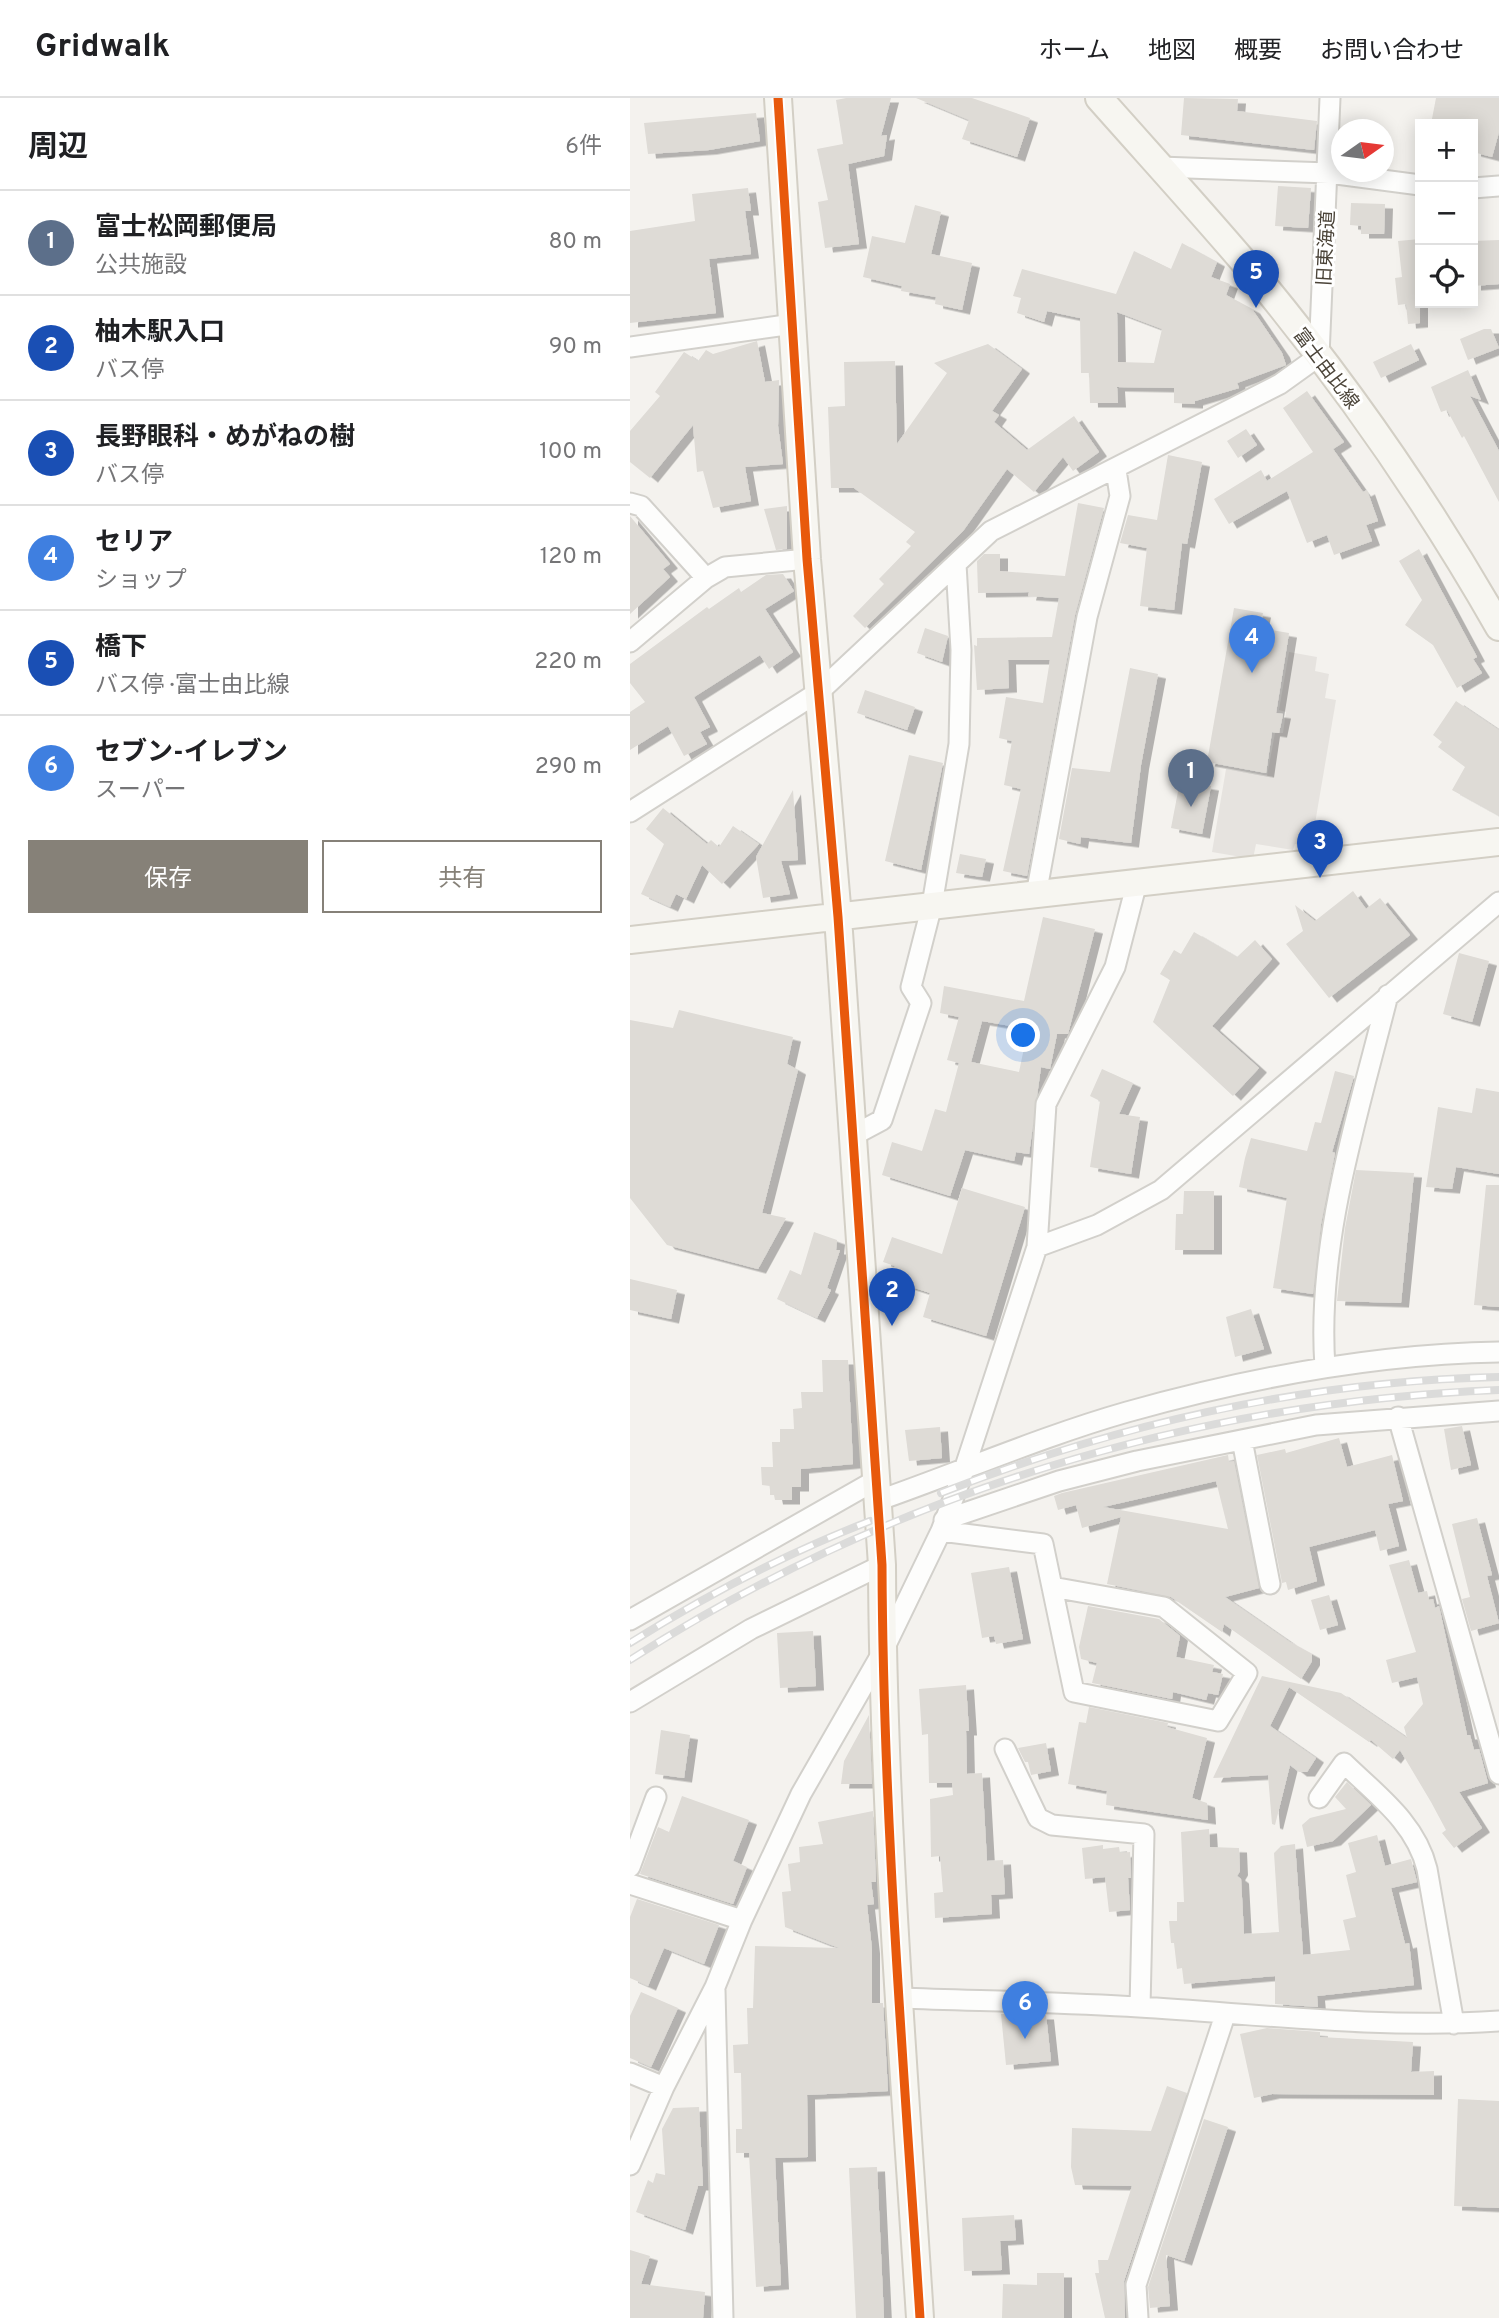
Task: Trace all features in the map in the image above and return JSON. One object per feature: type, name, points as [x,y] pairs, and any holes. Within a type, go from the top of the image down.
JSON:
[{"type":"street","points":[[778,98],[807,559],[838,917],[882,1565],[882,1653],[920,2318]]},
{"type":"street","name":"富士由比線","points":[[1099,98],[1261,282],[1319,356],[1403,470],[1462,561],[1499,627]]},
{"type":"street","name":"旧東海道","points":[[1319,356],[1329,173],[1330,98]]},
{"type":"street","points":[[1160,167],[1329,173],[1415,184]]},
{"type":"street","points":[[1478,188],[1499,186]]},
{"type":"street","points":[[630,347],[793,324]]},
{"type":"street","points":[[630,813],[820,691],[991,531],[1116,470],[1280,384],[1319,356]]},
{"type":"street","points":[[1036,895],[1087,617],[1120,496],[1116,470]]},
{"type":"street","points":[[630,503],[641,506],[706,578]]},
{"type":"street","points":[[630,642],[706,578],[725,567],[807,559]]},
{"type":"street","points":[[852,1136],[882,1120],[921,1003],[911,988],[932,905],[960,744],[961,650],[956,564]]},
{"type":"street","points":[[630,940],[1499,842]]},
{"type":"street","points":[[630,2165],[664,2087],[715,1987],[742,1920],[801,1794],[882,1653],[942,1525],[964,1470],[1037,1247],[1046,1104],[1115,967],[1137,882]]},
{"type":"street","points":[[1037,1247],[1097,1226],[1161,1190],[1499,902]]},
{"type":"street","points":[[1325,1367],[1325,1310],[1337,1202],[1388,995]]},
{"type":"street","points":[[630,1620],[876,1491],[964,1470],[1125,1413],[1215,1390],[1325,1367],[1457,1353],[1499,1352]]},
{"type":"street","points":[[942,1525],[1072,1478],[1137,1461],[1316,1425],[1499,1411]]},
{"type":"street","points":[[1398,1418],[1499,1774]]},
{"type":"street","points":[[1242,1440],[1270,1584]]},
{"type":"street","points":[[942,1525],[1043,1544],[1052,1587],[1074,1692],[1218,1721],[1247,1673],[1164,1607],[1052,1587]]},
{"type":"street","points":[[630,1702],[751,1629],[882,1565]]},
{"type":"street","points":[[1005,1749],[1038,1818],[1052,1825],[1144,1834],[1140,2007]]},
{"type":"street","points":[[1319,1798],[1344,1763],[1412,1830],[1422,1848],[1427,1869],[1454,2024]]},
{"type":"street","points":[[630,1867],[656,1797]]},
{"type":"street","points":[[630,1884],[742,1920]]},
{"type":"street","points":[[715,1987],[723,2318]]},
{"type":"street","points":[[900,1997],[1140,2007],[1225,2015],[1454,2024],[1499,2021]]},
{"type":"street","points":[[1138,2318],[1136,2285],[1225,2015]]},
{"type":"street","points":[[630,2073],[664,2087]]},
{"type":"shaded area","points":[[1289,652],[1317,657],[1315,671],[1329,674],[1325,698],[1336,700],[1311,847],[1295,844],[1293,850],[1256,844],[1253,859],[1212,852],[1226,769],[1267,776],[1275,733],[1283,733],[1286,712],[1279,710]]},
{"type":"building","points":[[891,98],[881,136],[887,135],[884,156],[848,164],[859,244],[825,248],[818,202],[828,200],[817,149],[843,144],[836,100]]},
{"type":"building","points":[[916,98],[972,98],[1030,118],[1017,157],[962,139],[969,120]]},
{"type":"building","points":[[1184,98],[1238,99],[1237,111],[1317,121],[1314,150],[1181,135]]},
{"type":"building","points":[[1436,98],[1499,98],[1499,132],[1492,157],[1478,153],[1478,119],[1432,119]]},
{"type":"building","points":[[756,113],[760,141],[709,150],[648,154],[644,123]]},
{"type":"building","points":[[1278,186],[1311,188],[1308,228],[1275,226]]},
{"type":"building","points":[[748,188],[751,211],[745,211],[751,254],[709,259],[716,313],[630,323],[630,231],[695,221],[692,194]]},
{"type":"building","points":[[1351,203],[1385,204],[1384,234],[1361,234],[1361,226],[1350,225]]},
{"type":"building","points":[[915,205],[941,212],[931,254],[972,263],[962,310],[935,304],[936,297],[901,291],[902,286],[863,277],[872,236],[905,243]]},
{"type":"building","points":[[1415,239],[1415,308],[1420,308],[1420,323],[1408,324],[1406,304],[1398,305],[1395,278],[1402,277],[1398,241]]},
{"type":"building","points":[[1499,240],[1499,284],[1478,286],[1478,241]]},
{"type":"building","points":[[1182,243],[1217,262],[1211,277],[1230,284],[1226,295],[1252,309],[1282,353],[1286,365],[1237,383],[1239,388],[1195,401],[1195,404],[1174,403],[1174,388],[1117,387],[1118,403],[1090,403],[1089,373],[1081,373],[1080,318],[1047,311],[1044,322],[1017,313],[1021,298],[1013,296],[1022,269],[1116,294],[1134,251],[1171,269]],"holes":[[[1117,312],[1162,329],[1154,363],[1118,362]]]},
{"type":"building","points":[[1484,329],[1491,329],[1499,348],[1468,360],[1460,339]]},
{"type":"building","points":[[757,341],[765,382],[779,380],[778,426],[783,464],[745,467],[751,501],[713,508],[703,471],[697,472],[693,425],[650,478],[630,462],[630,431],[660,396],[655,392],[684,352],[698,361],[706,350],[713,354]]},
{"type":"building","points":[[988,344],[1022,369],[992,411],[999,415],[994,422],[1027,450],[1074,416],[1099,452],[1073,471],[1063,457],[1034,492],[1007,469],[963,531],[865,628],[853,616],[884,584],[879,579],[911,546],[906,542],[915,532],[854,488],[831,488],[828,407],[845,406],[844,362],[895,361],[897,444],[947,373],[934,363]]},
{"type":"building","points":[[1411,344],[1419,360],[1381,378],[1373,362]]},
{"type":"building","points":[[1468,370],[1481,400],[1470,396],[1499,451],[1499,502],[1464,436],[1462,438],[1447,410],[1441,412],[1431,387]]},
{"type":"building","points":[[1307,391],[1344,442],[1333,449],[1363,492],[1367,490],[1378,521],[1366,525],[1372,541],[1334,555],[1327,535],[1307,543],[1287,491],[1229,524],[1214,499],[1261,470],[1267,481],[1313,452],[1283,408]]},
{"type":"building","points":[[1246,429],[1257,445],[1238,458],[1227,441]]},
{"type":"building","points":[[1168,455],[1202,462],[1187,544],[1182,543],[1174,610],[1140,606],[1147,548],[1120,543],[1128,515],[1157,520]]},
{"type":"building","points":[[1078,503],[1104,508],[1075,615],[1027,876],[1003,871],[1021,789],[1004,785],[1012,741],[999,738],[1006,697],[1043,703],[1050,660],[1008,660],[1009,688],[977,690],[974,645],[977,646],[977,638],[1052,637],[1059,598],[1028,596],[1029,592],[978,593],[977,561],[984,554],[1000,554],[1000,571],[1065,576]]},
{"type":"building","points":[[787,506],[787,549],[776,550],[764,509]]},
{"type":"building","points":[[630,516],[670,564],[663,569],[670,577],[630,614]]},
{"type":"building","points":[[1419,549],[1477,657],[1473,659],[1482,673],[1457,688],[1433,645],[1405,625],[1422,600],[1399,561]]},
{"type":"building","points":[[783,574],[794,591],[765,609],[793,652],[769,669],[760,655],[694,697],[710,727],[700,732],[707,744],[684,756],[668,726],[630,750],[630,712],[645,702],[630,683],[630,664],[707,607],[709,609],[739,588],[741,592],[766,575]]},
{"type":"building","points":[[1234,608],[1263,613],[1260,628],[1289,633],[1276,713],[1283,714],[1279,733],[1272,732],[1266,773],[1207,762]]},
{"type":"building","points":[[925,628],[948,636],[942,662],[917,653]]},
{"type":"building","points":[[1130,668],[1158,674],[1141,765],[1131,843],[1081,837],[1080,844],[1059,839],[1072,768],[1110,772]]},
{"type":"building","points":[[865,690],[915,707],[907,730],[857,713]]},
{"type":"building","points":[[1456,701],[1499,730],[1499,816],[1452,790],[1465,767],[1438,747],[1442,742],[1433,735]]},
{"type":"building","points":[[909,755],[943,763],[921,870],[885,861]]},
{"type":"building","points":[[1180,781],[1211,786],[1202,834],[1171,828]]},
{"type":"building","points":[[793,790],[798,860],[781,861],[790,894],[763,898],[756,857]]},
{"type":"building","points":[[663,808],[707,844],[711,840],[719,847],[733,826],[759,844],[722,884],[702,865],[686,899],[676,894],[670,907],[641,894],[664,844],[646,829]]},
{"type":"building","points":[[960,854],[986,859],[982,877],[956,873]]},
{"type":"building","points":[[1353,891],[1366,909],[1380,898],[1410,935],[1329,998],[1286,944],[1303,931],[1295,905],[1315,921]]},
{"type":"building","points":[[1043,917],[1095,929],[1068,1034],[1057,1034],[1050,1069],[1041,1067],[1029,1154],[1016,1152],[1014,1161],[965,1150],[950,1196],[882,1175],[892,1142],[922,1151],[935,1109],[946,1112],[959,1063],[947,1060],[959,1017],[940,1013],[944,986],[1024,1001]],"holes":[[[982,1021],[1028,1029],[1019,1072],[971,1062]]]},
{"type":"building","points":[[1194,932],[1237,957],[1255,940],[1272,959],[1212,1026],[1259,1068],[1233,1096],[1153,1022],[1170,980],[1160,974],[1174,950],[1181,954]]},
{"type":"building","points":[[1459,953],[1489,961],[1472,1022],[1443,1014]]},
{"type":"building","points":[[679,1010],[793,1037],[787,1064],[798,1070],[762,1213],[786,1218],[758,1269],[667,1245],[630,1198],[630,1020],[673,1028]]},
{"type":"building","points":[[1102,1069],[1133,1083],[1119,1114],[1140,1117],[1131,1174],[1090,1167],[1100,1101],[1090,1096]]},
{"type":"building","points":[[1335,1071],[1354,1076],[1332,1152],[1335,1153],[1321,1224],[1313,1294],[1273,1288],[1287,1198],[1239,1187],[1245,1158],[1251,1138],[1307,1151],[1315,1122],[1321,1123]]},
{"type":"building","points":[[1476,1088],[1499,1092],[1499,1174],[1456,1167],[1452,1189],[1426,1187],[1438,1107],[1472,1113]]},
{"type":"building","points":[[1356,1170],[1414,1173],[1401,1303],[1337,1301],[1345,1228]]},
{"type":"building","points":[[1486,1185],[1499,1185],[1499,1307],[1474,1305]]},
{"type":"building","points":[[962,1188],[1025,1207],[986,1336],[923,1317],[930,1293],[890,1280],[895,1266],[883,1262],[892,1237],[942,1254]]},
{"type":"building","points":[[1184,1191],[1214,1191],[1214,1250],[1175,1250],[1176,1214],[1183,1214]]},
{"type":"building","points":[[814,1232],[837,1240],[836,1250],[840,1250],[827,1288],[831,1290],[817,1318],[777,1299],[790,1270],[801,1275]]},
{"type":"building","points":[[630,1279],[677,1290],[671,1319],[630,1310]]},
{"type":"building","points":[[1251,1309],[1264,1349],[1235,1357],[1226,1317]]},
{"type":"building","points":[[822,1360],[848,1360],[853,1464],[801,1469],[801,1487],[792,1487],[792,1500],[775,1500],[774,1495],[770,1495],[770,1486],[762,1485],[761,1467],[773,1467],[772,1442],[780,1442],[780,1429],[794,1429],[793,1409],[802,1408],[801,1392],[823,1392]]},
{"type":"building","points":[[1462,1426],[1471,1465],[1451,1470],[1444,1429]]},
{"type":"building","points":[[940,1427],[942,1458],[909,1461],[905,1430]]},
{"type":"building","points":[[1339,1438],[1347,1467],[1392,1455],[1403,1501],[1388,1504],[1399,1546],[1380,1551],[1375,1530],[1309,1547],[1317,1581],[1288,1590],[1286,1582],[1282,1583],[1257,1455],[1285,1449],[1286,1453]]},
{"type":"building","points":[[1228,1455],[1229,1462],[1234,1461],[1259,1588],[1225,1597],[1312,1654],[1312,1661],[1301,1679],[1224,1624],[1222,1632],[1171,1597],[1107,1584],[1121,1517],[1082,1528],[1076,1505],[1058,1510],[1054,1496]],"holes":[[[1216,1481],[1228,1529],[1103,1507]]]},
{"type":"building","points":[[1477,1518],[1492,1575],[1487,1576],[1499,1623],[1471,1631],[1462,1599],[1470,1597],[1452,1524]]},
{"type":"building","points":[[1409,1560],[1418,1593],[1427,1591],[1435,1608],[1439,1606],[1467,1735],[1470,1735],[1474,1750],[1479,1749],[1488,1783],[1459,1792],[1482,1828],[1454,1848],[1442,1833],[1446,1830],[1400,1750],[1393,1759],[1371,1740],[1369,1742],[1289,1687],[1270,1726],[1316,1758],[1307,1772],[1299,1772],[1290,1765],[1275,1825],[1272,1824],[1268,1775],[1213,1778],[1262,1676],[1341,1693],[1407,1738],[1404,1727],[1423,1704],[1417,1677],[1392,1683],[1386,1660],[1416,1652],[1389,1565]]},
{"type":"building","points":[[1009,1567],[1023,1639],[996,1644],[994,1636],[982,1638],[971,1573]]},
{"type":"building","points":[[1329,1595],[1338,1625],[1320,1630],[1311,1600]]},
{"type":"building","points":[[1088,1606],[1159,1619],[1180,1636],[1176,1657],[1214,1665],[1212,1672],[1223,1674],[1218,1695],[1208,1693],[1206,1700],[1173,1692],[1172,1699],[1092,1683],[1097,1663],[1081,1659],[1079,1647]]},
{"type":"building","points":[[813,1631],[816,1686],[780,1688],[777,1633]]},
{"type":"building","points":[[966,1685],[969,1731],[966,1731],[967,1774],[982,1773],[987,1861],[1003,1860],[1005,1894],[991,1895],[992,1914],[935,1918],[934,1893],[943,1892],[940,1856],[931,1857],[930,1799],[953,1795],[952,1783],[929,1783],[928,1734],[922,1735],[919,1689]]},
{"type":"building","points":[[1089,1707],[1168,1723],[1167,1727],[1207,1738],[1192,1798],[1207,1803],[1208,1820],[1106,1805],[1107,1791],[1068,1784],[1079,1722],[1086,1723]]},
{"type":"building","points":[[869,1715],[872,1784],[841,1784],[844,1761]]},
{"type":"building","points":[[661,1730],[690,1735],[684,1778],[655,1774]]},
{"type":"building","points":[[1046,1743],[1051,1771],[1031,1775],[1028,1762],[1025,1762],[1018,1748]]},
{"type":"building","points":[[1347,1782],[1371,1805],[1333,1841],[1307,1847],[1302,1825],[1310,1818],[1346,1809],[1335,1797]]},
{"type":"building","points":[[682,1796],[749,1820],[733,1861],[747,1867],[733,1904],[640,1874],[658,1827],[669,1832]]},
{"type":"building","points":[[873,1811],[876,1882],[871,1882],[874,1904],[867,1905],[872,1949],[872,2003],[883,2003],[888,2091],[807,2095],[808,2157],[775,2158],[781,2285],[756,2287],[749,2153],[736,2153],[736,2129],[742,2129],[741,2073],[734,2073],[733,2045],[748,2044],[747,2008],[753,2008],[755,1946],[839,1948],[785,1927],[782,1892],[791,1891],[788,1864],[800,1862],[799,1847],[823,1844],[818,1822]]},
{"type":"building","points":[[1209,1829],[1210,1847],[1239,1848],[1240,1871],[1237,1876],[1241,1879],[1244,1934],[1279,1932],[1274,1853],[1281,1846],[1295,1844],[1303,1955],[1350,1950],[1343,1920],[1356,1917],[1346,1875],[1356,1872],[1348,1843],[1377,1835],[1385,1866],[1411,1859],[1417,1882],[1391,1888],[1405,1944],[1409,1943],[1414,1985],[1317,1996],[1318,2007],[1275,2004],[1275,1976],[1184,1984],[1182,1968],[1177,1969],[1169,1921],[1177,1921],[1177,1902],[1184,1902],[1181,1832]]},
{"type":"building","points":[[1103,1845],[1103,1849],[1119,1847],[1120,1853],[1130,1852],[1130,1910],[1109,1912],[1105,1877],[1085,1879],[1082,1848]]},
{"type":"building","points":[[637,1899],[719,1925],[704,1964],[664,1948],[648,1986],[630,1978],[630,1917]]},
{"type":"building","points":[[641,1992],[678,2008],[651,2067],[630,2058],[630,2016]]},
{"type":"building","points":[[1001,2014],[1046,2015],[1051,2061],[1006,2065]]},
{"type":"building","points":[[1267,2028],[1320,2032],[1320,2037],[1413,2042],[1411,2072],[1434,2071],[1434,2095],[1272,2094],[1254,2098],[1240,2034]]},
{"type":"building","points":[[1167,2086],[1187,2093],[1124,2281],[1125,2318],[1105,2318],[1095,2273],[1099,2273],[1098,2260],[1108,2260],[1132,2186],[1075,2185],[1071,2167],[1072,2128],[1151,2131]]},
{"type":"building","points":[[1458,2099],[1499,2101],[1499,2208],[1454,2206]]},
{"type":"building","points":[[699,2107],[703,2186],[698,2186],[685,2230],[636,2212],[648,2180],[653,2183],[656,2173],[665,2175],[662,2129],[673,2108]]},
{"type":"building","points":[[1204,2119],[1228,2127],[1184,2261],[1166,2255],[1170,2306],[1150,2308],[1148,2287]]},
{"type":"building","points":[[877,2167],[884,2318],[856,2318],[849,2168]]},
{"type":"building","points":[[1014,2215],[1016,2240],[1000,2241],[1002,2270],[964,2271],[962,2218]]},
{"type":"building","points":[[630,2250],[650,2256],[641,2284],[705,2292],[703,2318],[630,2318]]},
{"type":"building","points":[[1037,2273],[1064,2273],[1064,2318],[1002,2318],[1003,2284],[1037,2285]]},
{"type":"railway","points":[[941,1493],[1076,1446],[1215,1411],[1356,1387],[1499,1377]]},
{"type":"railway","points":[[630,1660],[729,1601],[832,1549],[938,1505],[1046,1467],[1157,1437],[1270,1414],[1384,1398],[1499,1390]]},
{"type":"railway","points":[[630,1643],[747,1576],[870,1521]]},
{"type":"cycle path","points":[[778,98],[807,559],[838,917],[882,1565],[890,1848],[920,2318]]},
{"type":"place","name":"橋下","points":[[1256,308]]},
{"type":"place","name":"セリア","points":[[1252,673]]},
{"type":"place","name":"富士松岡郵便局","points":[[1191,807]]},
{"type":"place","name":"長野眼科・めがねの樹","points":[[1320,878]]},
{"type":"place","name":"柚木駅入口","points":[[892,1326]]},
{"type":"place","name":"セブン-イレブン","points":[[1025,2039]]}]
